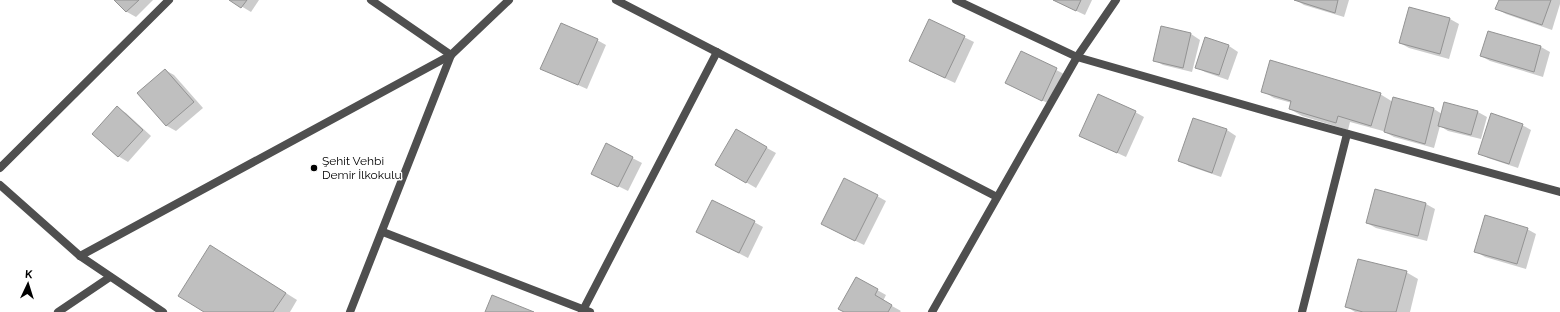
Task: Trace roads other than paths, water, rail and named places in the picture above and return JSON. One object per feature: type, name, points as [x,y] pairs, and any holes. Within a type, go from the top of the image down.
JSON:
[{"type":"street","points":[[0,168],[169,0]]},
{"type":"street","points":[[371,0],[451,55]]},
{"type":"street","points":[[80,256],[451,55],[509,0]]},
{"type":"street","points":[[616,0],[997,197]]},
{"type":"street","points":[[956,0],[1077,57],[1347,134],[1560,192]]},
{"type":"street","points":[[932,312],[1077,57],[1116,0]]},
{"type":"street","points":[[383,232],[585,311],[717,52]]},
{"type":"street","points":[[350,312],[383,232],[451,55]]},
{"type":"street","points":[[1302,312],[1347,134]]},
{"type":"street","points":[[0,185],[80,256],[164,312]]},
{"type":"street","points":[[58,312],[110,276]]},
{"type":"place","name":"Şehit Vehbi Demir İlkokulu","points":[[314,168]]}]
